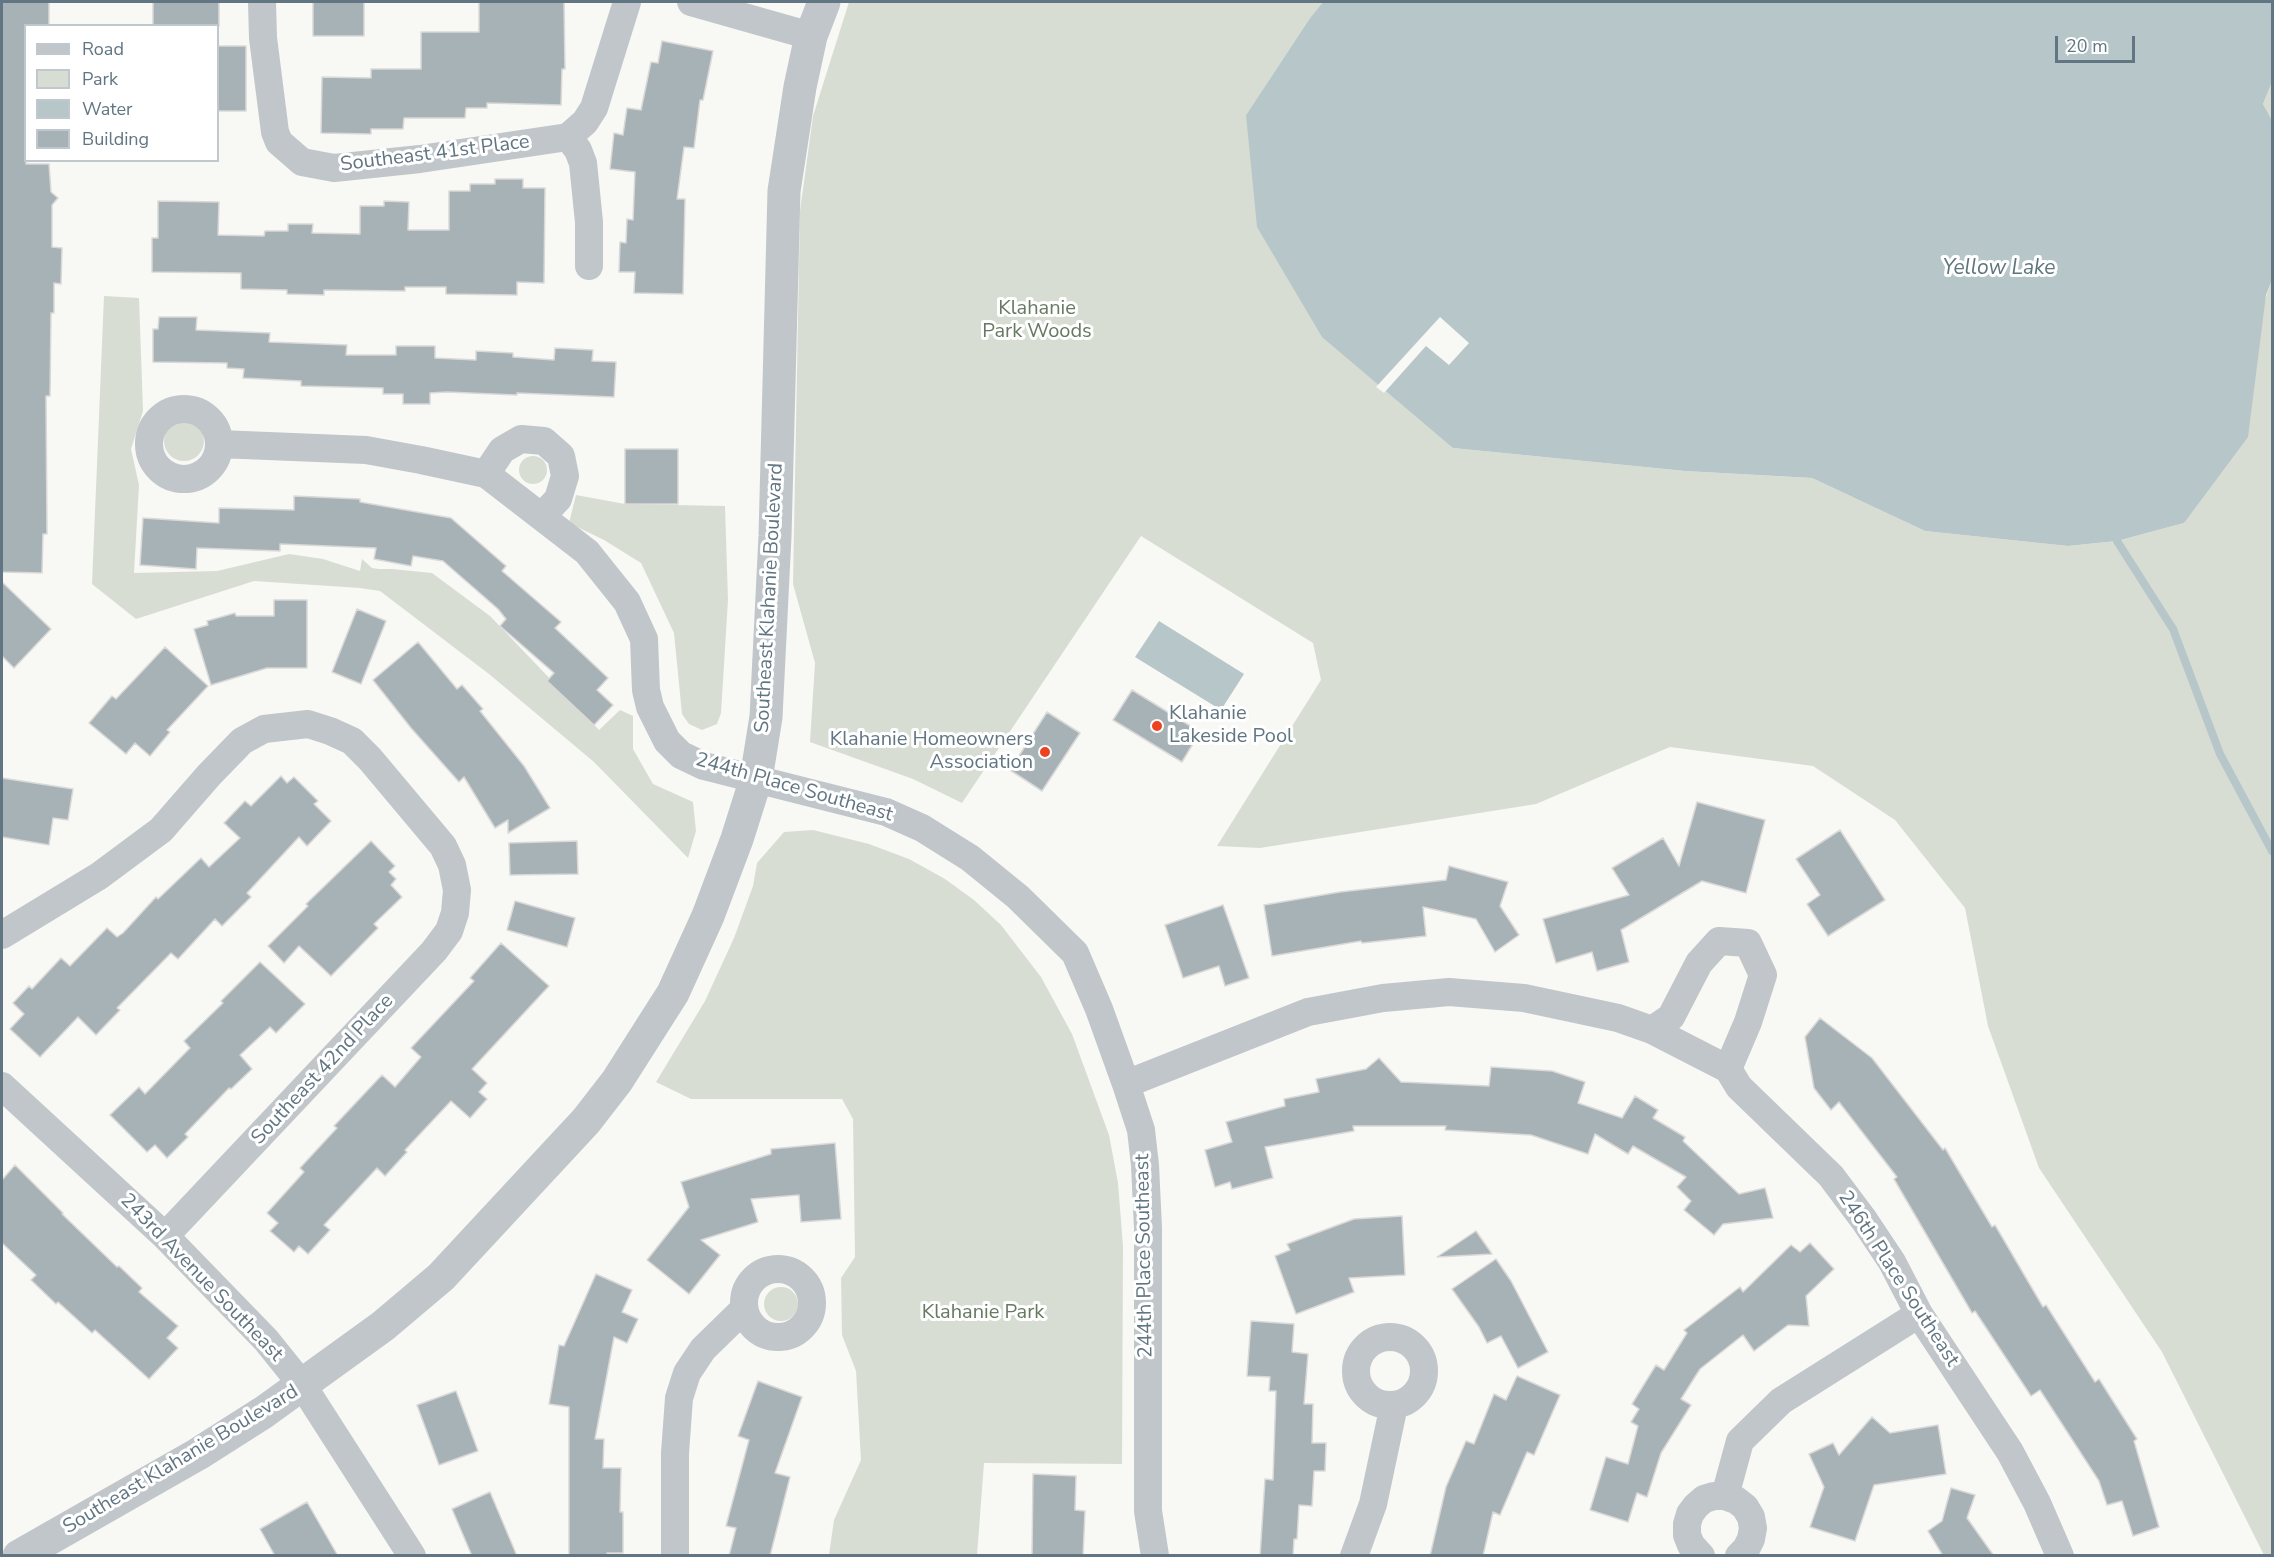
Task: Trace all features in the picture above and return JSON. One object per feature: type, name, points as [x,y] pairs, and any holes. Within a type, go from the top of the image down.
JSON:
[{"type":"street","name":"Southeast 41st Place","points":[[262,2],[263,38],[275,132],[279,142],[302,162],[334,168],[420,159],[568,137]]},
{"type":"street","points":[[589,266],[589,222],[583,163],[578,150],[568,137],[585,122],[594,108],[627,2]]},
{"type":"street","points":[[692,2],[811,36]]},
{"type":"street","name":"Southeast Klahanie Boulevard","points":[[19,1556],[198,1454],[303,1386],[383,1326],[441,1277],[579,1129],[617,1081],[673,993],[708,916],[737,839],[756,779],[766,717],[775,536],[784,191],[790,144],[811,36],[824,2]]},
{"type":"street","points":[[486,474],[502,450],[521,439],[544,441],[561,456],[565,476],[558,498],[542,516]]},
{"type":"street","name":"244th Place Southeast","points":[[219,444],[366,450],[486,474],[587,552],[627,602],[644,639],[646,690],[650,707],[667,741],[681,755],[704,766],[841,799],[886,812],[913,824],[970,858],[1018,897],[1075,952],[1099,1009],[1141,1130],[1148,1228],[1148,1511],[1155,1556]]},
{"type":"street","name":"Southeast 42nd Place","points":[[2,935],[99,876],[161,830],[242,741],[264,729],[308,724],[352,741],[370,759],[443,846],[452,866],[457,890],[452,922],[434,951],[165,1236]]},
{"type":"street","points":[[1126,1084],[1308,1012],[1383,998],[1449,992],[1524,998],[1618,1018],[1652,1030],[1671,1017],[1699,963],[1719,941],[1748,943],[1763,975],[1748,1022],[1728,1069]]},
{"type":"street","name":"246th Place Southeast","points":[[1652,1030],[1728,1069],[1739,1087],[1831,1176],[1892,1262],[1919,1314],[2010,1452],[2037,1503],[2060,1556]]},
{"type":"street","name":"243rd Avenue Southeast","points":[[2,1086],[165,1236],[266,1340],[303,1386],[412,1556]]},
{"type":"street","points":[[675,1556],[675,1453],[679,1398],[687,1373],[703,1349],[743,1310]]},
{"type":"street","points":[[1725,1496],[1740,1441],[1781,1401],[1919,1314]]},
{"type":"street","points":[[1354,1556],[1373,1504],[1394,1405]]},
{"type":"street","points":[[1701,1556],[1691,1545],[1687,1535],[1690,1514],[1704,1499],[1714,1496],[1725,1496],[1736,1500],[1745,1507],[1750,1516],[1753,1528],[1751,1539],[1739,1556]]},
{"type":"green space","name":"Klahanie Park Woods","points":[[849,2],[1323,2],[1246,115],[1453,448],[1685,471],[1812,478],[1925,531],[2068,546],[2117,541],[2184,523],[2272,280],[2272,1555],[2264,1555],[2162,1352],[2039,1168],[1988,1026],[1965,908],[1895,820],[1813,766],[1670,747],[1536,804],[1260,848],[1217,846],[1321,680],[1313,643],[1141,536],[962,803],[913,779],[810,742],[815,663],[793,584],[800,211],[813,116]]},
{"type":"green space","points":[[2272,82],[2272,120],[2263,104]]},
{"type":"green space","points":[[104,296],[139,298],[143,411],[131,449],[139,485],[134,573],[217,571],[289,554],[323,559],[360,571],[362,559],[372,568],[432,573],[490,616],[599,730],[620,710],[633,716],[633,749],[653,784],[693,802],[696,831],[688,858],[594,762],[489,674],[380,591],[254,581],[136,619],[92,584]]},
{"type":"green space","points":[[184,421],[192,422],[198,427],[203,433],[203,449],[198,455],[192,460],[184,461],[176,460],[170,455],[165,449],[164,441],[165,433],[170,427],[176,422]]},
{"type":"green space","points":[[533,456],[543,460],[547,470],[543,480],[533,484],[523,480],[519,470],[523,460]]},
{"type":"green space","points":[[576,495],[625,504],[725,506],[728,600],[721,713],[717,724],[702,730],[689,724],[682,714],[674,633],[641,563],[604,540],[569,523]]},
{"type":"green space","name":"Klahanie Park","points":[[813,830],[869,844],[909,859],[945,879],[974,900],[1001,925],[1041,977],[1072,1034],[1109,1135],[1118,1183],[1123,1246],[1122,1464],[984,1463],[977,1555],[829,1555],[834,1520],[861,1460],[856,1371],[842,1335],[841,1278],[855,1257],[853,1119],[842,1099],[691,1099],[656,1082],[705,1001],[734,938],[753,886],[757,863],[784,832]]},
{"type":"green space","points":[[781,1287],[793,1292],[798,1304],[793,1316],[781,1321],[769,1316],[764,1304],[769,1292]]},
{"type":"water","name":"Yellow Lake","points":[[1323,2],[2272,2],[2272,82],[2263,104],[2272,120],[2272,280],[2266,295],[2248,437],[2184,523],[2117,541],[2068,546],[1925,531],[1812,478],[1685,471],[1453,448],[1322,337],[1257,227],[1246,115]]},
{"type":"water","points":[[1159,621],[1244,674],[1221,710],[1135,657]]},
{"type":"pier","points":[[1440,317],[1469,343],[1449,365],[1426,346],[1384,393],[1376,387]]},
{"type":"building","points":[[2,2],[49,2],[49,24],[24,24],[24,162],[26,164],[49,164],[51,192],[58,198],[52,205],[52,247],[62,248],[61,284],[54,283],[54,313],[51,313],[50,396],[46,396],[47,534],[43,534],[42,573],[2,572]]},
{"type":"building","points":[[153,2],[219,2],[219,24],[153,24]]},
{"type":"building","points":[[313,2],[364,2],[364,36],[313,36]]},
{"type":"building","points":[[479,2],[564,2],[565,69],[562,69],[561,105],[487,103],[487,108],[466,108],[465,118],[404,118],[403,129],[371,129],[371,134],[321,133],[322,77],[371,78],[371,69],[421,69],[421,32],[479,32]]},
{"type":"building","points":[[662,41],[713,51],[703,100],[700,100],[694,148],[684,147],[677,199],[685,199],[683,294],[634,293],[635,272],[619,272],[620,242],[626,243],[627,219],[633,220],[635,172],[610,169],[614,133],[623,135],[627,108],[641,110],[651,62],[658,63]]},
{"type":"building","points":[[219,46],[246,46],[246,111],[219,111]]},
{"type":"building","points":[[495,179],[523,179],[523,188],[545,188],[544,283],[517,282],[517,295],[446,294],[446,287],[405,287],[405,291],[324,290],[324,295],[287,294],[287,290],[241,289],[241,273],[152,272],[152,238],[158,238],[158,201],[219,202],[218,235],[264,236],[265,231],[288,231],[288,224],[313,224],[312,233],[360,234],[360,206],[384,206],[384,201],[409,202],[408,230],[449,230],[449,191],[470,191],[470,184],[495,184]]},
{"type":"building","points":[[159,317],[197,317],[196,330],[270,333],[269,342],[347,345],[346,355],[396,355],[396,346],[435,346],[435,358],[476,360],[476,351],[513,353],[513,357],[554,360],[555,348],[593,350],[592,361],[616,362],[614,397],[447,392],[430,393],[430,404],[403,404],[403,394],[383,394],[383,388],[301,386],[301,381],[243,378],[244,369],[227,368],[227,363],[153,362],[153,329],[158,329]]},
{"type":"building","points":[[625,449],[678,449],[678,504],[625,504]]},
{"type":"building","points":[[294,496],[360,499],[360,502],[451,518],[506,566],[502,571],[561,622],[555,628],[608,678],[597,690],[613,705],[594,725],[547,681],[554,673],[500,626],[506,619],[498,609],[443,561],[413,556],[411,566],[374,559],[376,548],[280,544],[280,551],[197,548],[196,569],[140,565],[143,518],[219,523],[219,508],[294,510]]},
{"type":"building","points":[[2,582],[51,629],[14,668],[2,656]]},
{"type":"building","points":[[274,600],[307,600],[307,668],[267,668],[211,685],[194,629],[208,625],[207,621],[235,613],[236,616],[274,616]]},
{"type":"building","points":[[357,609],[386,621],[361,684],[332,672]]},
{"type":"building","points":[[418,642],[457,689],[462,685],[483,709],[480,711],[524,766],[550,808],[508,833],[508,820],[495,828],[464,777],[459,782],[411,728],[373,680]]},
{"type":"building","points":[[165,647],[208,686],[167,730],[170,732],[150,756],[135,743],[126,754],[89,723],[112,696],[116,699]]},
{"type":"building","name":"Klahanie Lakeside Pool","points":[[1132,690],[1200,732],[1182,762],[1113,720]]},
{"type":"building","name":"Klahanie Homeowners Association","points":[[1047,712],[1080,733],[1042,791],[1010,770]]},
{"type":"building","points":[[281,776],[287,783],[294,777],[318,801],[314,804],[331,821],[307,846],[299,837],[247,893],[251,897],[222,926],[215,919],[178,959],[171,953],[117,1008],[120,1010],[96,1035],[78,1017],[40,1057],[10,1029],[24,1014],[13,1003],[29,986],[32,989],[61,958],[70,966],[107,928],[117,937],[123,933],[156,897],[158,899],[201,858],[209,867],[240,838],[224,823],[245,801],[251,806]]},
{"type":"building","points":[[2,778],[73,789],[68,820],[53,818],[49,845],[2,837]]},
{"type":"building","points":[[1697,802],[1765,820],[1746,893],[1702,881],[1621,930],[1629,962],[1597,971],[1592,952],[1556,963],[1543,919],[1629,895],[1612,868],[1663,838],[1679,866]]},
{"type":"building","points":[[1840,830],[1885,900],[1828,936],[1807,904],[1820,895],[1796,859]]},
{"type":"building","points":[[371,841],[395,866],[389,872],[396,879],[391,885],[402,897],[374,924],[378,928],[331,976],[299,946],[284,963],[268,946],[308,906],[306,904]]},
{"type":"building","points":[[577,841],[578,874],[510,875],[509,843]]},
{"type":"building","points":[[1449,866],[1508,882],[1500,906],[1519,935],[1495,952],[1476,919],[1423,907],[1426,936],[1362,943],[1361,941],[1272,956],[1264,905],[1340,892],[1446,880]]},
{"type":"building","points":[[515,901],[575,918],[567,947],[507,930]]},
{"type":"building","points":[[1223,905],[1249,978],[1225,986],[1219,966],[1183,978],[1165,925]]},
{"type":"building","points":[[501,943],[549,986],[472,1069],[487,1083],[479,1092],[487,1099],[470,1118],[451,1101],[405,1150],[407,1152],[385,1176],[377,1168],[324,1225],[330,1230],[308,1254],[299,1246],[294,1252],[270,1231],[278,1223],[267,1213],[304,1172],[300,1168],[337,1128],[334,1126],[382,1075],[395,1087],[421,1057],[411,1048],[474,981],[470,978]]},
{"type":"building","points":[[260,962],[305,1004],[276,1033],[270,1027],[240,1055],[252,1069],[231,1089],[229,1088],[185,1134],[188,1137],[167,1158],[155,1145],[147,1152],[110,1115],[139,1087],[145,1094],[190,1048],[184,1041]]},
{"type":"building","points":[[1820,1018],[1872,1058],[1943,1150],[1945,1148],[1992,1227],[1995,1225],[2043,1307],[2046,1305],[2095,1382],[2099,1379],[2137,1439],[2134,1441],[2159,1527],[2133,1536],[2122,1501],[2107,1505],[2099,1481],[2040,1390],[2031,1396],[1975,1311],[1972,1313],[1894,1179],[1897,1177],[1839,1102],[1831,1110],[1814,1088],[1805,1037]]},
{"type":"building","points":[[1379,1058],[1401,1082],[1489,1086],[1491,1067],[1552,1071],[1585,1082],[1578,1103],[1622,1118],[1635,1096],[1658,1110],[1653,1118],[1685,1137],[1683,1141],[1739,1194],[1765,1188],[1773,1218],[1723,1224],[1714,1235],[1684,1210],[1691,1201],[1677,1187],[1686,1177],[1633,1146],[1628,1154],[1595,1134],[1588,1154],[1531,1135],[1445,1130],[1446,1126],[1353,1126],[1354,1131],[1265,1147],[1273,1178],[1232,1189],[1230,1182],[1215,1187],[1205,1150],[1232,1142],[1226,1122],[1285,1106],[1284,1099],[1319,1092],[1316,1079],[1366,1069]]},
{"type":"building","points":[[835,1143],[841,1219],[801,1222],[799,1195],[751,1199],[758,1222],[701,1240],[720,1255],[689,1294],[647,1260],[689,1207],[681,1182],[771,1154],[771,1149]]},
{"type":"building","points":[[15,1165],[62,1214],[142,1288],[139,1292],[178,1326],[167,1338],[178,1348],[149,1379],[95,1330],[92,1333],[58,1302],[56,1304],[31,1280],[36,1275],[2,1243],[2,1180]]},
{"type":"building","points":[[1402,1216],[1405,1275],[1349,1278],[1354,1292],[1296,1314],[1275,1256],[1290,1250],[1287,1244],[1354,1219]]},
{"type":"building","points":[[1476,1231],[1492,1254],[1437,1257]]},
{"type":"building","points":[[1810,1243],[1834,1269],[1806,1296],[1809,1326],[1788,1325],[1754,1351],[1743,1335],[1700,1369],[1681,1399],[1691,1405],[1661,1453],[1647,1497],[1637,1493],[1628,1522],[1590,1510],[1606,1457],[1628,1464],[1638,1426],[1631,1422],[1639,1409],[1632,1404],[1656,1365],[1664,1370],[1687,1333],[1684,1330],[1740,1287],[1743,1292],[1791,1245],[1800,1252]]},
{"type":"building","points":[[1496,1259],[1511,1281],[1548,1352],[1518,1368],[1501,1336],[1487,1343],[1479,1327],[1452,1289]]},
{"type":"building","points":[[596,1274],[632,1290],[622,1312],[638,1319],[627,1343],[614,1337],[595,1439],[604,1439],[603,1468],[621,1468],[620,1512],[623,1512],[623,1553],[607,1553],[607,1556],[569,1556],[569,1407],[549,1404],[559,1345],[564,1346]]},
{"type":"building","points":[[1251,1321],[1294,1324],[1292,1352],[1308,1354],[1304,1404],[1313,1404],[1312,1443],[1326,1443],[1325,1471],[1314,1471],[1312,1506],[1299,1505],[1297,1539],[1294,1539],[1293,1556],[1260,1556],[1265,1479],[1273,1480],[1276,1391],[1269,1391],[1270,1377],[1247,1376]]},
{"type":"building","points":[[1517,1376],[1560,1395],[1534,1455],[1527,1452],[1500,1515],[1493,1512],[1483,1556],[1430,1556],[1446,1487],[1466,1441],[1474,1444],[1494,1394],[1506,1400]]},
{"type":"building","points":[[758,1381],[802,1397],[775,1473],[790,1477],[770,1556],[729,1556],[736,1528],[726,1526],[749,1440],[738,1436]]},
{"type":"building","points":[[456,1391],[478,1451],[439,1465],[417,1405]]},
{"type":"building","points":[[1872,1417],[1890,1433],[1938,1425],[1946,1474],[1874,1485],[1855,1541],[1810,1527],[1824,1487],[1809,1454],[1833,1443],[1839,1455]]},
{"type":"building","points":[[1033,1474],[1076,1476],[1075,1510],[1085,1511],[1083,1556],[1032,1556]]},
{"type":"building","points":[[1951,1488],[1975,1495],[1967,1518],[1994,1556],[1943,1556],[1928,1531],[1942,1521]]},
{"type":"building","points":[[490,1492],[517,1556],[472,1556],[452,1509]]},
{"type":"building","points":[[307,1502],[338,1556],[275,1556],[260,1529]]},
{"type":"waterway","points":[[2117,541],[2173,629],[2220,754],[2272,851]]},
{"type":"place","name":"Klahanie Lakeside Pool","points":[[1157,726]]},
{"type":"place","name":"Klahanie Homeowners Association","points":[[1045,752]]}]
